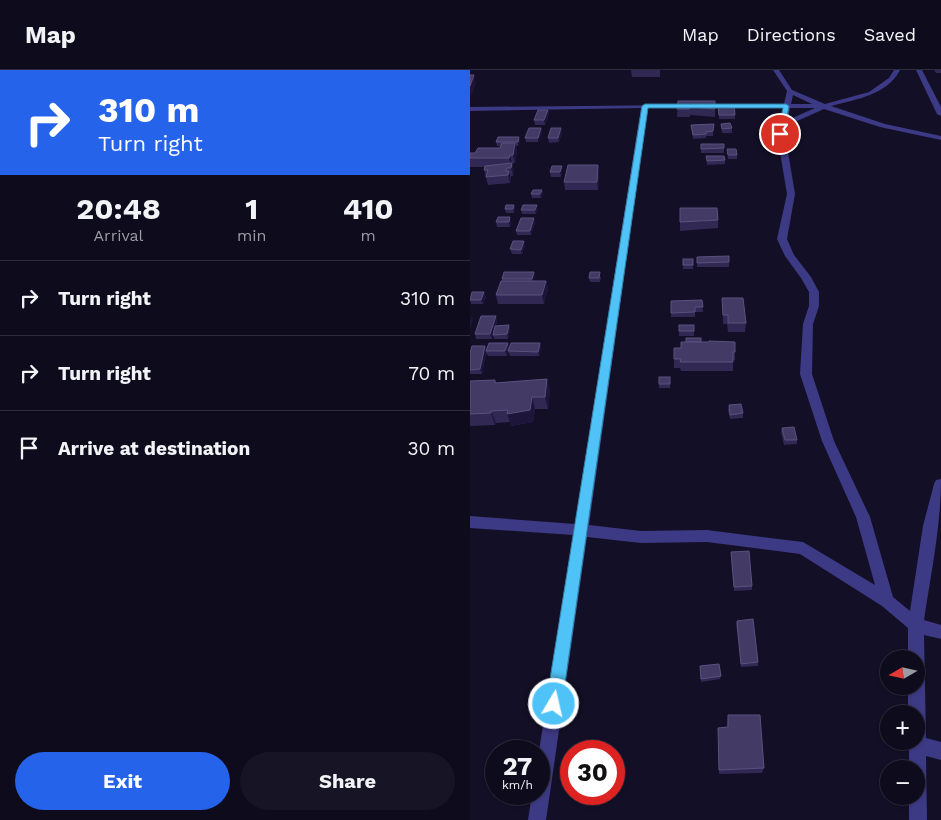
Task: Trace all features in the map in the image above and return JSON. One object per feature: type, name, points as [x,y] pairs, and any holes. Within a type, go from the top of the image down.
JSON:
[{"type":"street","points":[[776,70],[790,91],[825,106],[883,124],[941,138]]},
{"type":"street","points":[[783,125],[825,106],[871,93],[892,79],[898,70]]},
{"type":"street","points":[[919,70],[941,114]]},
{"type":"street","points":[[790,91],[780,134],[791,194],[782,239],[790,256],[806,277],[814,292],[814,306],[808,324],[806,374],[828,441],[863,517],[888,601]]},
{"type":"street","points":[[470,109],[645,106],[825,106]]},
{"type":"street","points":[[537,820],[645,106]]},
{"type":"street","points":[[917,705],[916,626],[930,526],[941,484]]},
{"type":"street","points":[[470,522],[580,530],[641,537],[706,536],[803,548],[888,601],[916,626],[941,632]]},
{"type":"street","points":[[925,747],[941,751]]},
{"type":"street","points":[[918,750],[918,820]]},
{"type":"building","points":[[470,75],[474,75],[470,86]]},
{"type":"building","points":[[678,101],[715,101],[715,109],[690,107],[689,109],[677,109]]},
{"type":"building","points":[[718,106],[734,106],[735,115],[719,115]]},
{"type":"building","points":[[538,110],[548,110],[544,120],[534,120]]},
{"type":"building","points":[[730,123],[732,128],[722,129],[721,124]]},
{"type":"building","points":[[714,124],[713,131],[706,132],[706,134],[693,135],[691,125]]},
{"type":"building","points":[[529,128],[541,128],[538,138],[525,138]]},
{"type":"building","points":[[551,128],[561,128],[558,138],[548,138]]},
{"type":"building","points":[[498,137],[519,137],[518,142],[496,142]]},
{"type":"building","points":[[502,143],[515,143],[513,155],[510,155],[509,158],[470,158],[470,153],[475,153],[478,148],[500,148]]},
{"type":"building","points":[[701,144],[724,144],[724,148],[701,149]]},
{"type":"building","points":[[727,149],[736,149],[737,155],[728,155]]},
{"type":"building","points":[[706,156],[724,156],[725,160],[707,161]]},
{"type":"building","points":[[512,163],[511,168],[507,168],[506,171],[509,171],[508,175],[486,177],[488,170],[484,170],[485,166]]},
{"type":"building","points":[[568,165],[598,165],[597,182],[564,182]]},
{"type":"building","points":[[552,166],[562,166],[560,172],[550,172]]},
{"type":"building","points":[[533,190],[542,190],[540,194],[531,194]]},
{"type":"building","points":[[506,205],[514,205],[513,209],[505,209]]},
{"type":"building","points":[[523,205],[537,205],[535,210],[521,210]]},
{"type":"building","points":[[680,208],[717,208],[718,220],[680,222]]},
{"type":"building","points":[[498,217],[510,217],[509,222],[496,222]]},
{"type":"building","points":[[521,218],[534,218],[530,231],[516,231]]},
{"type":"building","points":[[513,241],[524,241],[521,250],[510,249]]},
{"type":"building","points":[[729,256],[729,262],[697,263],[697,257]]},
{"type":"building","points":[[683,259],[693,259],[693,265],[683,265]]},
{"type":"building","points":[[504,272],[534,272],[532,279],[502,279]]},
{"type":"building","points":[[590,272],[600,272],[599,278],[589,278]]},
{"type":"building","points":[[501,281],[546,281],[542,295],[496,295]]},
{"type":"building","points":[[472,292],[484,292],[481,300],[470,300]]},
{"type":"building","points":[[722,298],[743,298],[746,323],[728,323],[728,315],[723,315]]},
{"type":"building","points":[[702,300],[703,307],[695,307],[695,312],[671,313],[671,301]]},
{"type":"building","points":[[481,316],[496,316],[490,334],[475,334]]},
{"type":"building","points":[[509,325],[507,334],[493,335],[495,326]]},
{"type":"building","points":[[679,325],[694,325],[694,331],[679,331]]},
{"type":"building","points":[[686,338],[701,338],[701,342],[686,342]]},
{"type":"building","points":[[681,342],[735,342],[733,362],[680,362],[681,359],[674,359],[674,348],[681,348]]},
{"type":"building","points":[[489,343],[508,343],[505,351],[486,351]]},
{"type":"building","points":[[511,343],[540,343],[538,352],[508,351]]},
{"type":"building","points":[[472,346],[485,346],[480,369],[470,370]]},
{"type":"building","points":[[659,377],[670,377],[670,384],[659,384]]},
{"type":"building","points":[[547,379],[545,397],[532,397],[530,410],[507,414],[508,410],[470,414],[470,381],[495,380],[495,383]]},
{"type":"building","points":[[741,404],[743,413],[730,415],[729,405]]},
{"type":"building","points":[[794,427],[797,440],[785,440],[782,428]]},
{"type":"building","points":[[749,551],[752,586],[734,587],[731,552]]},
{"type":"building","points":[[753,619],[758,662],[741,664],[737,621]]},
{"type":"building","points":[[719,664],[721,676],[701,679],[700,666]]},
{"type":"building","points":[[728,715],[760,715],[764,768],[719,770],[718,728],[728,727]]},
{"type":"route","points":[[554,704],[645,106],[786,106],[780,134]]}]
